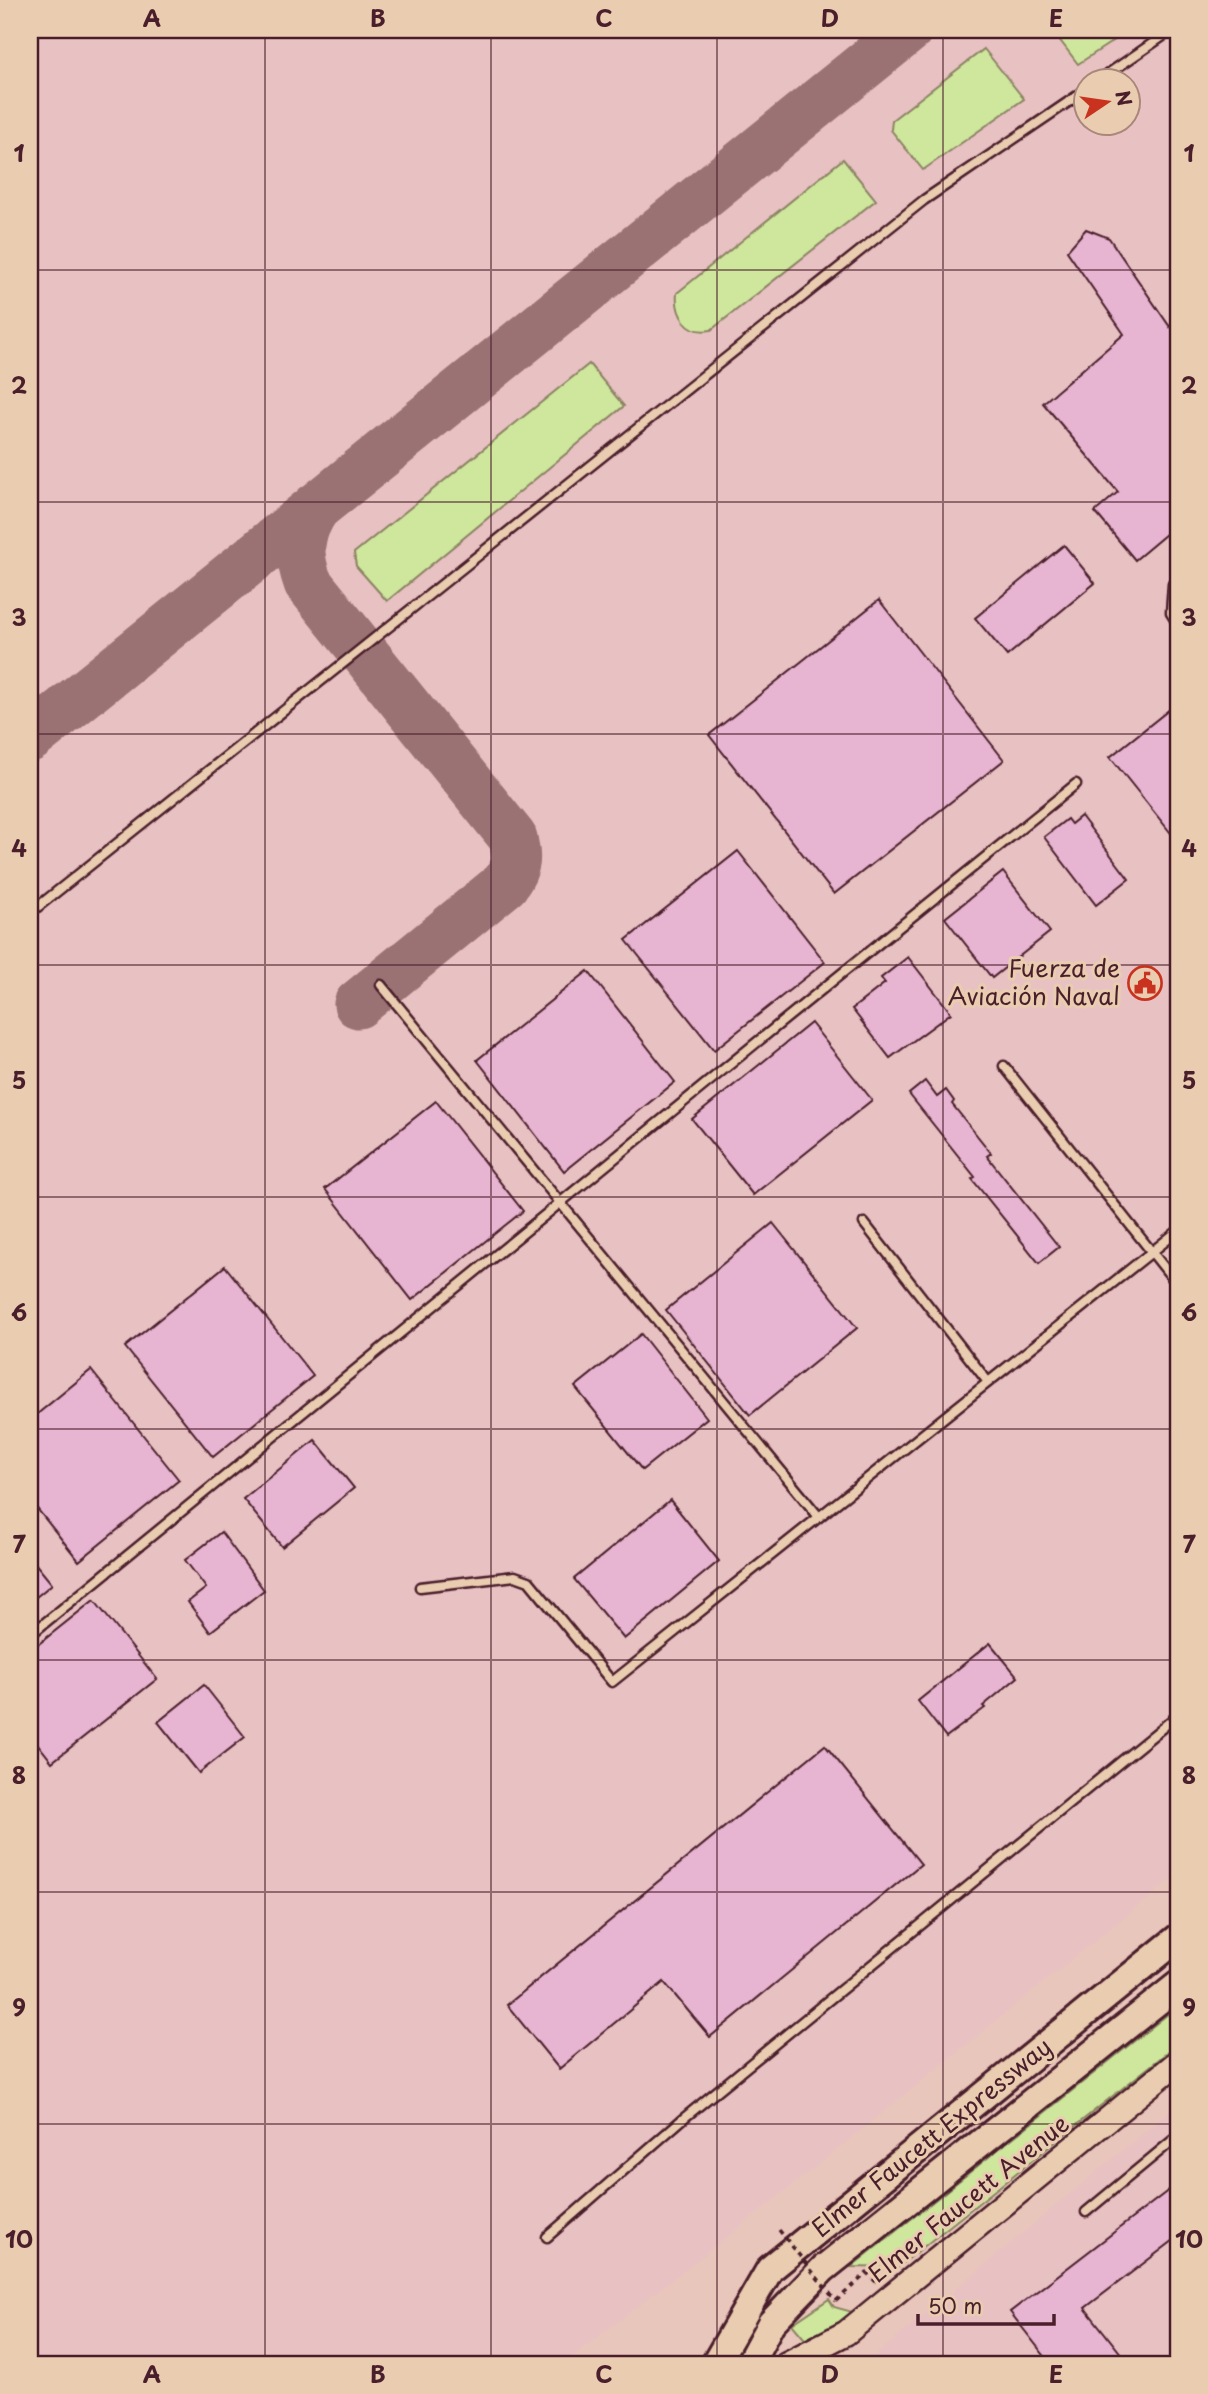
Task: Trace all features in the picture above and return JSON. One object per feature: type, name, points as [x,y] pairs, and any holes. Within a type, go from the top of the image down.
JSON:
[{"type":"highway","name":"Elmer Faucett Expressway","points":[[715,2364],[770,2269],[1178,1938]]},
{"type":"highway","name":"Elmer Faucett Expressway","points":[[749,2364],[771,2323],[823,2269],[1178,1984]]},
{"type":"main road","name":"Elmer Faucett Avenue","points":[[786,2364],[846,2333],[1178,2062]]},
{"type":"lane","points":[[1119,66],[1172,30]]},
{"type":"lane","points":[[30,913],[924,200],[1072,100]]},
{"type":"lane","points":[[1178,580],[1173,584],[1171,613],[1178,624]]},
{"type":"lane","points":[[30,1635],[1076,784]]},
{"type":"lane","points":[[381,985],[819,1517]]},
{"type":"lane","points":[[1004,1066],[1178,1285]]},
{"type":"lane","points":[[864,1223],[988,1382]]},
{"type":"lane","points":[[419,1587],[515,1576],[529,1581],[612,1682],[1178,1231]]},
{"type":"lane","points":[[547,2237],[695,2110],[1178,1715]]},
{"type":"lane","points":[[1086,2212],[1178,2136]]},
{"type":"path","points":[[779,2230],[836,2301],[867,2273]]},
{"type":"shaded area","points":[[30,30],[1178,30],[1178,1874],[777,2198],[563,2364],[30,2364]]},
{"type":"shaded area","points":[[1178,2104],[1178,2364],[865,2364]]},
{"type":"green space","points":[[1052,30],[1130,30],[1078,64]]},
{"type":"green space","points":[[984,49],[1024,99],[923,170],[891,130],[892,120]]},
{"type":"green space","points":[[843,159],[876,200],[711,330],[703,331],[689,326],[678,308],[677,293]]},
{"type":"green space","points":[[589,364],[624,406],[387,601],[356,566],[354,553]]},
{"type":"green space","points":[[1178,2006],[1178,2044],[897,2268],[851,2267]]},
{"type":"green space","points":[[829,2299],[834,2307],[856,2313],[808,2343],[792,2324]]},
{"type":"building","points":[[1086,229],[1109,238],[1170,327],[1178,312],[1178,524],[1135,560],[1095,512],[1118,492],[1043,403],[1124,334],[1067,251]]},
{"type":"building","points":[[1064,545],[1095,583],[1007,656],[975,618]]},
{"type":"building","points":[[879,600],[1004,760],[834,894],[709,735]]},
{"type":"building","points":[[1170,709],[1178,719],[1178,842],[1110,757]]},
{"type":"building","points":[[1081,816],[1129,879],[1096,905],[1044,837],[1067,819],[1071,824]]},
{"type":"building","points":[[738,851],[825,962],[714,1050],[626,940]]},
{"type":"building","points":[[1003,872],[1050,932],[992,978],[945,918]]},
{"type":"building","points":[[908,957],[951,1013],[890,1058],[852,1009],[885,983],[881,978]]},
{"type":"building","points":[[588,971],[675,1082],[564,1171],[477,1060]]},
{"type":"building","points":[[811,1023],[872,1100],[753,1195],[692,1119]]},
{"type":"building","points":[[925,1081],[937,1097],[946,1090],[954,1101],[952,1104],[991,1153],[987,1156],[1059,1247],[1039,1263],[909,1094]]},
{"type":"building","points":[[436,1101],[523,1211],[412,1300],[325,1189]]},
{"type":"building","points":[[773,1223],[857,1328],[750,1415],[666,1310]]},
{"type":"building","points":[[225,1266],[313,1376],[213,1457],[125,1347]]},
{"type":"building","points":[[641,1334],[707,1418],[642,1470],[575,1387]]},
{"type":"building","points":[[91,1370],[179,1480],[79,1561],[30,1500],[30,1420]]},
{"type":"building","points":[[315,1440],[354,1488],[282,1547],[243,1499]]},
{"type":"building","points":[[670,1500],[719,1561],[624,1639],[574,1579]]},
{"type":"building","points":[[221,1532],[264,1590],[210,1632],[188,1602],[206,1588],[185,1560]]},
{"type":"building","points":[[30,1557],[52,1584],[30,1602]]},
{"type":"building","points":[[94,1600],[157,1679],[52,1762],[30,1734],[30,1651]]},
{"type":"building","points":[[990,1643],[1018,1677],[983,1706],[985,1708],[946,1737],[918,1701]]},
{"type":"building","points":[[204,1685],[245,1737],[199,1773],[158,1722]]},
{"type":"building","points":[[825,1745],[921,1864],[710,2037],[664,1982],[559,2069],[507,2005]]},
{"type":"building","points":[[1178,2183],[1178,2237],[1085,2308],[1129,2364],[1051,2364],[1010,2312]]},
{"type":"taxiway","points":[[30,738],[908,30]]},
{"type":"taxiway","points":[[316,507],[306,526],[301,544],[302,562],[308,583],[513,838],[515,852],[514,867],[505,884],[358,1004]]},
{"type":"place","name":"Fuerza de Aviación Naval","points":[[1145,983]]}]
